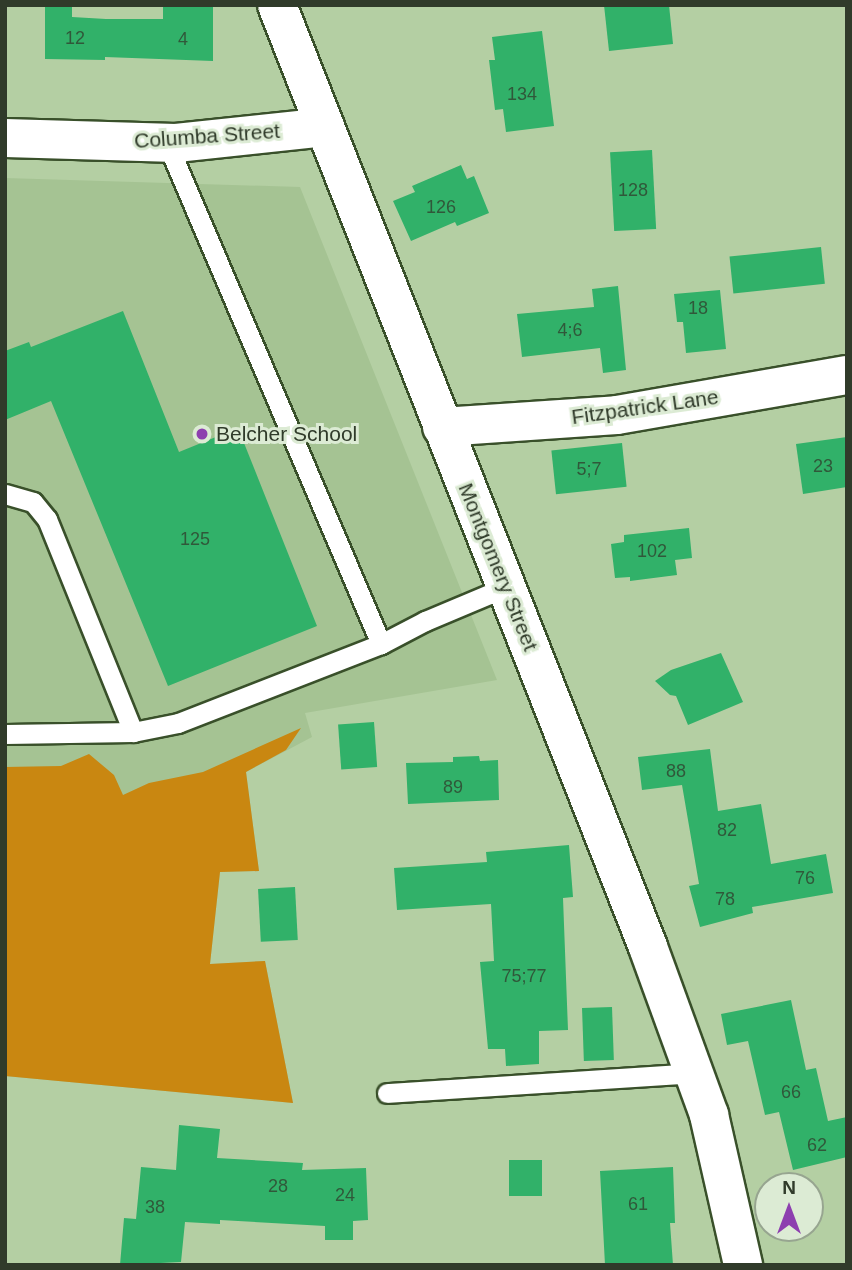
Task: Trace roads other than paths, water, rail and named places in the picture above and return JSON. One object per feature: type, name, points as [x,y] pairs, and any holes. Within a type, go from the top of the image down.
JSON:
[{"type":"main road","name":"Montgomery Street","points":[[277,5],[648,947],[713,1131],[770,1265]]},
{"type":"main road","name":"Columba Street","points":[[5,138],[167,143],[325,127]]},
{"type":"main road","name":"Fitzpatrick Lane","points":[[442,427],[617,415],[847,375]]},
{"type":"main road","name":"Montgomery Street","points":[[713,1131],[743,1265]]},
{"type":"lane","points":[[167,143],[382,644]]},
{"type":"lane","points":[[5,494],[33,502],[47,519],[133,732]]},
{"type":"lane","points":[[5,734],[133,732],[178,723],[382,644],[425,621],[506,587]]},
{"type":"lane","points":[[387,1093],[694,1073]]},
{"type":"place","name":"Belcher School","points":[[202,434]]}]
